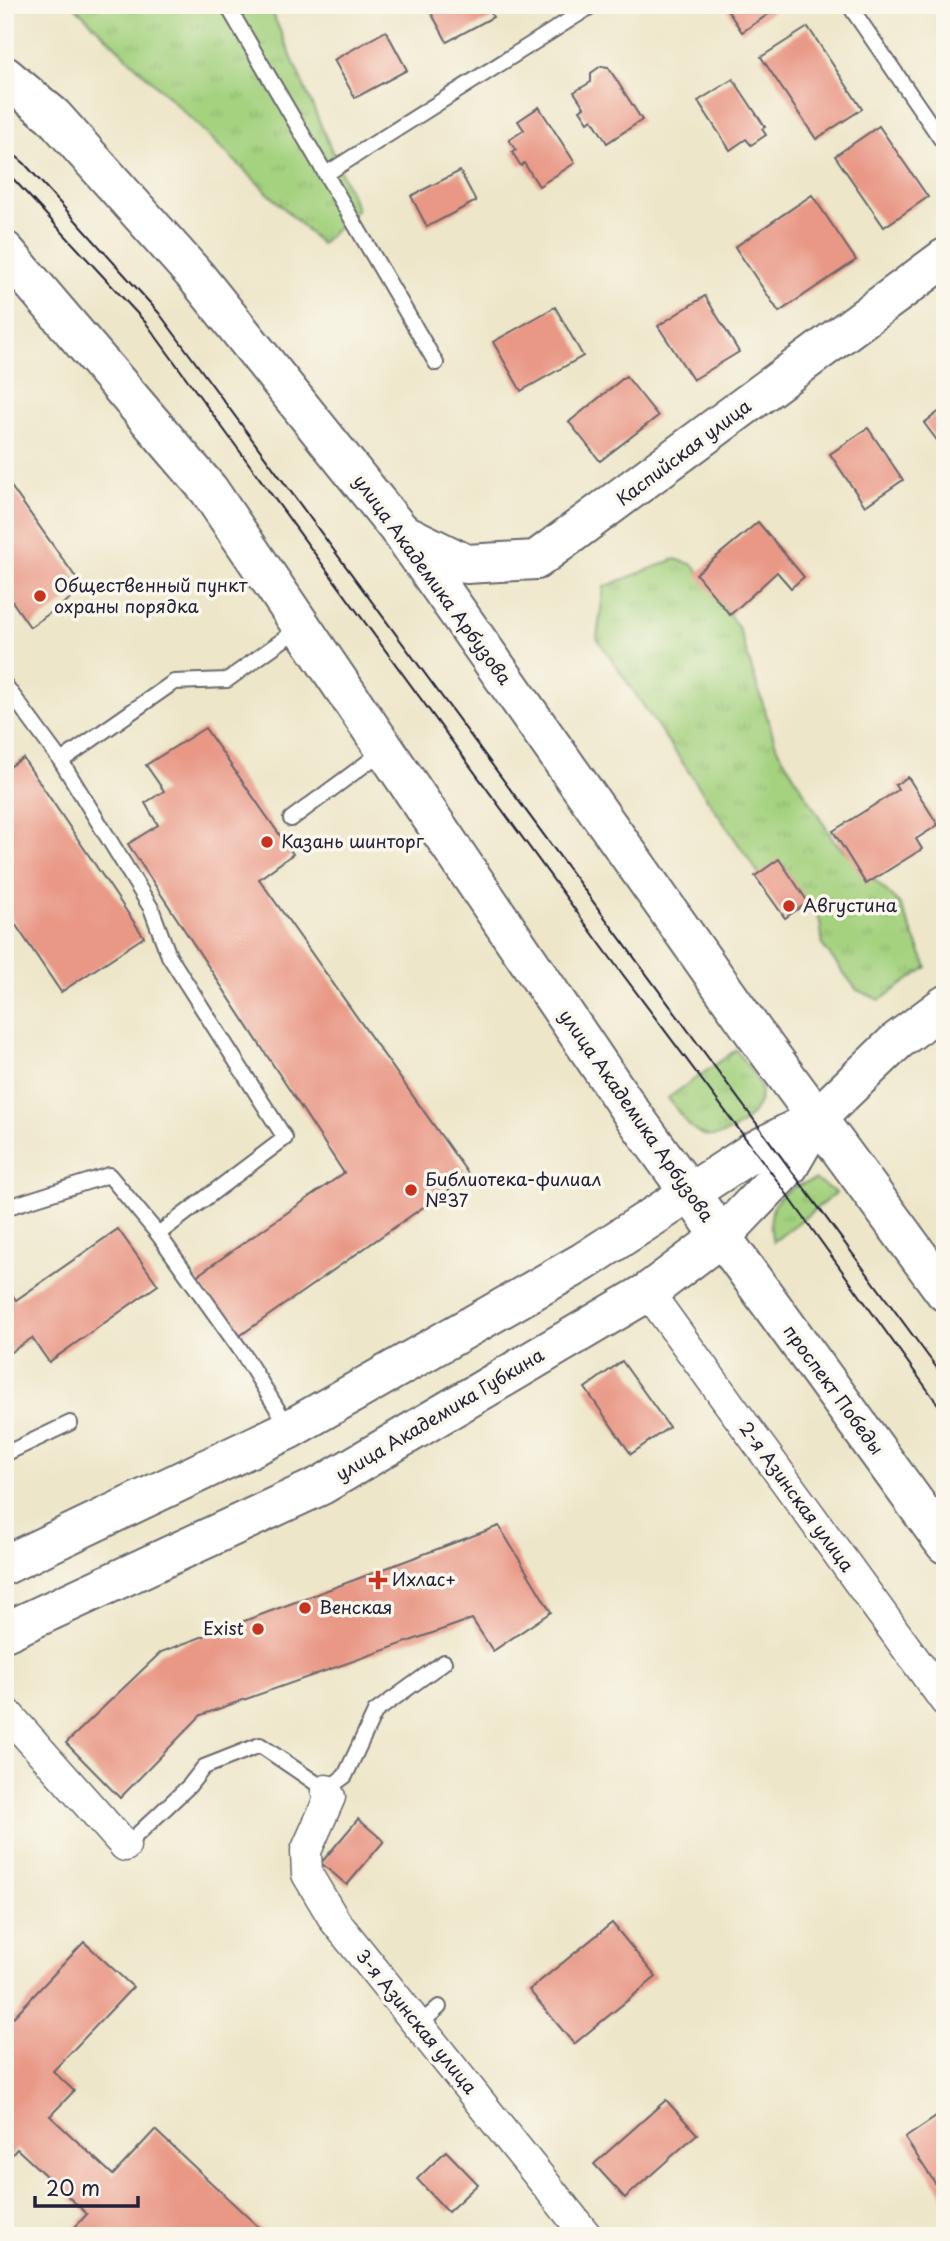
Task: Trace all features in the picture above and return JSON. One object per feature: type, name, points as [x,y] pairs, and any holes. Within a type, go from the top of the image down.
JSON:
[{"type":"main road","name":"улица Академика Арбузова","points":[[5,76],[52,116],[195,275],[401,532],[817,1118]]},
{"type":"main road","name":"улица Академика Арбузова","points":[[5,251],[209,490],[720,1237]]},
{"type":"main road","name":"Каспийская улица","points":[[401,532],[466,564],[536,560],[590,523],[945,258]]},
{"type":"main road","name":"улица Академика Губкина","points":[[5,1632],[322,1485],[648,1292],[720,1237],[789,1166],[817,1118],[897,1041],[945,1004]]},
{"type":"main road","name":"улица Академика Губкина","points":[[5,1565],[290,1429],[583,1262],[771,1140],[817,1118]]},
{"type":"main road","points":[[817,1118],[945,1292]]},
{"type":"main road","name":"проспект Победы","points":[[720,1237],[945,1544]]},
{"type":"street","name":"2-я Азинская улица","points":[[648,1292],[945,1701]]},
{"type":"street","points":[[5,1711],[125,1846]]},
{"type":"street","name":"3-я Азинская улица","points":[[326,1790],[331,1797],[306,1851],[307,1874],[335,1921],[429,2016],[587,2236]]},
{"type":"lane","points":[[227,5],[436,363]]},
{"type":"lane","points":[[326,174],[593,5]]},
{"type":"lane","points":[[849,5],[945,145]]},
{"type":"lane","points":[[61,761],[174,682],[227,680],[304,626]]},
{"type":"lane","points":[[5,685],[10,701],[61,761],[151,908],[169,956],[285,1138],[158,1234]]},
{"type":"lane","points":[[291,818],[387,749]]},
{"type":"lane","points":[[5,1208],[109,1175],[158,1234],[242,1352],[290,1429]]},
{"type":"lane","points":[[5,1454],[70,1423]]},
{"type":"lane","points":[[125,1846],[189,1786],[204,1767],[260,1745],[326,1790],[345,1776],[375,1712],[444,1662]]},
{"type":"green space","points":[[73,5],[269,5],[357,209],[321,244]]},
{"type":"green space","points":[[675,559],[694,565],[739,629],[777,748],[835,842],[900,904],[927,967],[880,1000],[857,990],[823,946],[820,921],[781,864],[761,877],[597,638],[604,587]]},
{"type":"green space","points":[[736,1050],[760,1087],[757,1106],[742,1124],[732,1131],[721,1135],[701,1134],[687,1123],[668,1098]]},
{"type":"green space","points":[[816,1180],[836,1193],[773,1242],[771,1217],[778,1200],[793,1188]]},
{"type":"building","points":[[427,5],[487,5],[493,17],[447,42]]},
{"type":"building","points":[[724,5],[782,5],[742,32]]},
{"type":"building","points":[[808,27],[862,109],[816,139],[761,57]]},
{"type":"building","points":[[386,31],[407,70],[355,98],[334,60]]},
{"type":"building","points":[[601,66],[608,67],[642,120],[607,143],[592,119],[588,122],[580,110],[584,107],[574,92],[591,82],[591,73]]},
{"type":"building","points":[[733,79],[765,127],[762,129],[766,135],[751,145],[746,139],[730,150],[698,101]]},
{"type":"building","points":[[539,107],[575,163],[539,186],[524,163],[521,166],[512,152],[516,150],[509,140],[524,130],[518,121]]},
{"type":"building","points":[[879,126],[928,197],[884,227],[835,156]]},
{"type":"building","points":[[460,171],[476,201],[427,227],[411,196]]},
{"type":"building","points":[[812,195],[856,260],[779,312],[735,247]]},
{"type":"building","points":[[705,296],[739,352],[693,380],[658,326]]},
{"type":"building","points":[[555,307],[583,356],[521,391],[493,342]]},
{"type":"building","points":[[626,376],[658,416],[600,461],[569,422]]},
{"type":"building","points":[[945,407],[945,451],[924,423]]},
{"type":"building","points":[[868,428],[903,480],[865,506],[830,454]]},
{"type":"building","points":[[5,478],[84,589],[30,627],[5,591]]},
{"type":"building","points":[[758,522],[804,577],[791,588],[777,572],[730,615],[696,574]]},
{"type":"building","points":[[205,728],[293,854],[259,879],[469,1175],[238,1337],[195,1277],[344,1173],[128,844],[158,825],[145,803],[164,791],[146,765]]},
{"type":"building","points":[[23,758],[144,937],[61,992],[5,909],[5,770]]},
{"type":"building","points":[[908,777],[938,825],[916,839],[922,849],[866,884],[833,831],[898,790],[895,785]]},
{"type":"building","points":[[779,859],[808,902],[785,918],[755,876]]},
{"type":"building","points":[[118,1229],[158,1285],[49,1362],[32,1338],[5,1356],[5,1285],[16,1300]]},
{"type":"building","points":[[622,1361],[669,1427],[631,1454],[585,1388]]},
{"type":"building","points":[[499,1526],[551,1612],[493,1651],[472,1619],[201,1715],[120,1798],[66,1743],[161,1652]]},
{"type":"building","points":[[358,1819],[384,1841],[347,1885],[321,1863]]},
{"type":"building","points":[[612,1923],[656,1977],[574,2044],[529,1990]]},
{"type":"building","points":[[84,1942],[133,1987],[53,2071],[74,2091],[50,2116],[113,2175],[155,2130],[268,2236],[67,2236],[87,2214],[17,2149],[5,2162],[5,2026]]},
{"type":"building","points":[[666,2100],[697,2134],[625,2198],[594,2164]]},
{"type":"building","points":[[945,2111],[945,2198],[905,2138]]},
{"type":"building","points":[[446,2151],[478,2184],[448,2212],[417,2179]]},
{"type":"tram line","points":[[5,147],[24,163],[159,313],[945,1379]]},
{"type":"tram line","points":[[5,170],[146,323],[606,952],[776,1179],[945,1414]]},
{"type":"place","name":"Общественный пункт охраны порядка","points":[[40,596]]},
{"type":"place","name":"Казань шинторг","points":[[267,842]]},
{"type":"place","name":"Августина","points":[[789,906]]},
{"type":"place","name":"Библиотека-филиал №37","points":[[411,1190]]},
{"type":"place","name":"Ихлас+","points":[[378,1580]]},
{"type":"place","name":"Венская","points":[[305,1608]]},
{"type":"place","name":"Exist","points":[[258,1629]]}]
